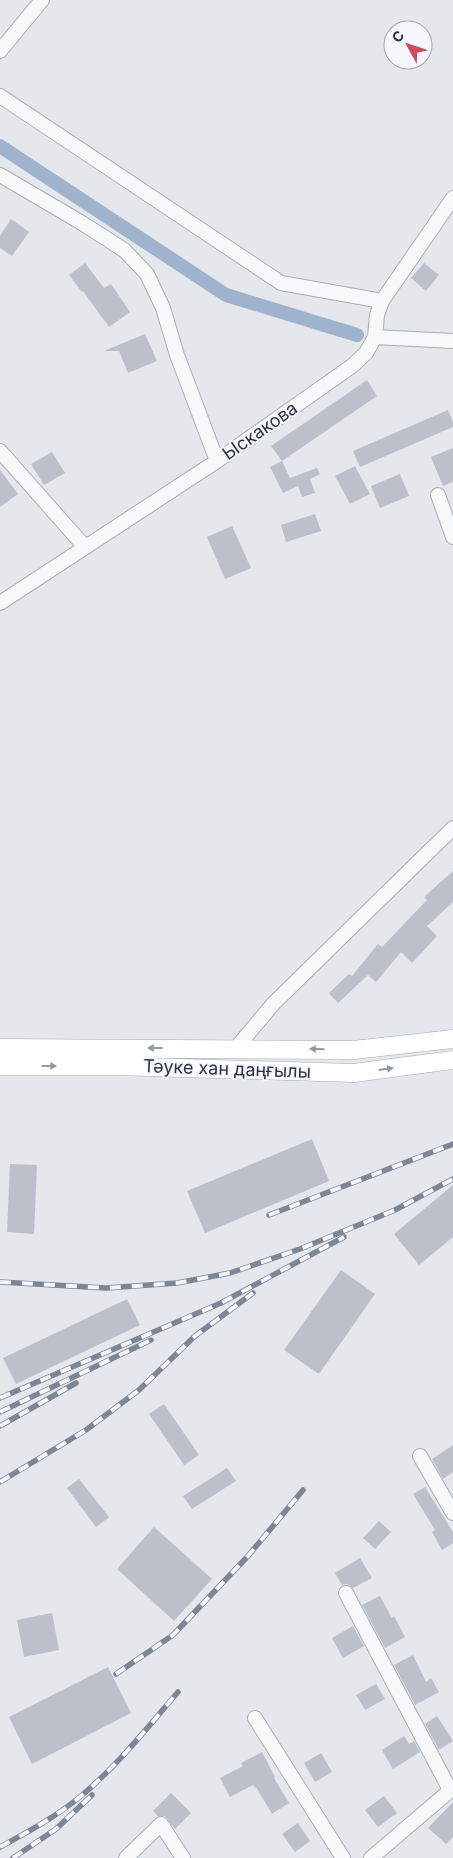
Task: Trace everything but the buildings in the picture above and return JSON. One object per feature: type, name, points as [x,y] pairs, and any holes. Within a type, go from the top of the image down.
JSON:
[{"type":"main road","name":"Тәуке хан даңғылы","points":[[0,1066],[236,1048],[354,1050],[453,1039]]},
{"type":"main road","name":"Тәуке хан даңғылы","points":[[0,1048],[354,1072],[453,1060]]},
{"type":"main road","points":[[354,1050],[354,1072]]},
{"type":"street","points":[[0,51],[42,0]]},
{"type":"street","points":[[0,96],[281,283],[382,301]]},
{"type":"street","points":[[0,175],[124,250],[148,274],[163,308],[177,354],[217,461]]},
{"type":"street","name":"Ыскакова","points":[[0,603],[217,461],[352,366],[366,353],[375,337],[377,315],[382,301],[453,198]]},
{"type":"street","points":[[375,337],[453,341]]},
{"type":"street","points":[[0,452],[85,547]]},
{"type":"street","points":[[438,495],[453,536]]},
{"type":"street","points":[[236,1048],[274,1003],[453,828]]},
{"type":"street","points":[[420,1456],[453,1512]]},
{"type":"street","points":[[346,1593],[452,1789],[371,1858]]},
{"type":"street","points":[[255,1718],[342,1858]]},
{"type":"street","points":[[126,1858],[161,1824],[183,1858]]},
{"type":"waterway","points":[[0,146],[226,295],[357,335]]},
{"type":"railway","points":[[269,1215],[453,1144]]},
{"type":"railway","points":[[0,1282],[106,1288],[177,1283],[230,1273],[300,1249],[395,1210],[453,1179]]},
{"type":"railway","points":[[0,1398],[221,1303],[344,1237]]},
{"type":"railway","points":[[0,1482],[86,1430],[139,1390],[195,1336],[253,1293]]},
{"type":"railway","points":[[0,1412],[151,1340]]},
{"type":"railway","points":[[0,1426],[76,1383]]},
{"type":"railway","points":[[116,1674],[173,1635],[248,1556],[303,1490]]},
{"type":"railway","points":[[0,1847],[52,1817],[95,1784],[120,1759],[178,1692]]},
{"type":"railway","points":[[13,1858],[56,1829],[92,1795]]}]
